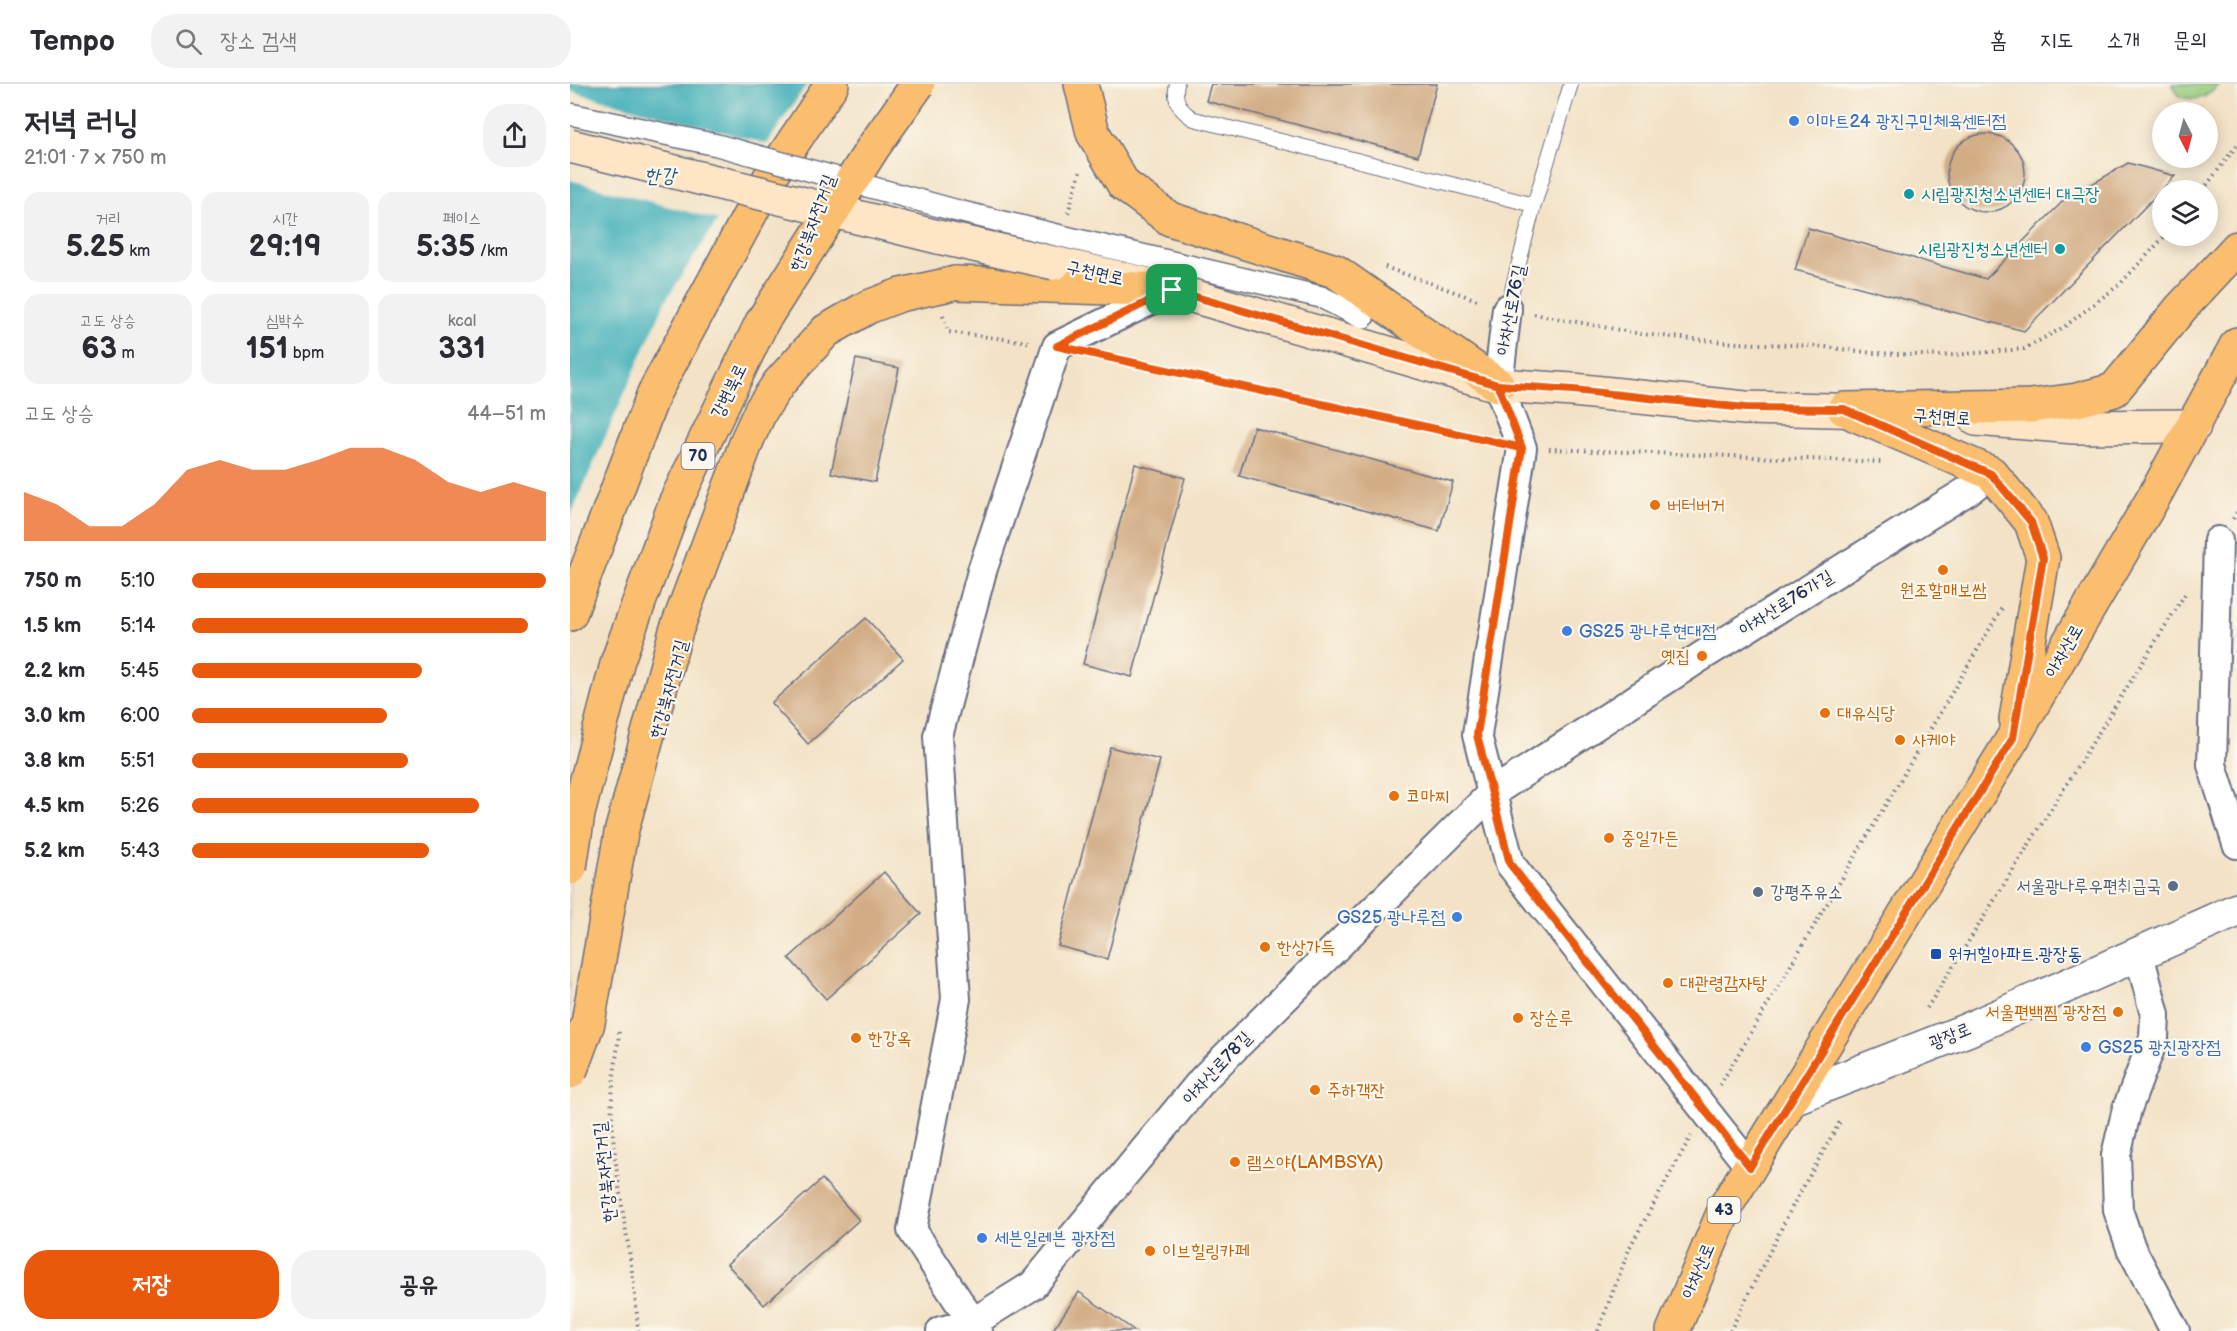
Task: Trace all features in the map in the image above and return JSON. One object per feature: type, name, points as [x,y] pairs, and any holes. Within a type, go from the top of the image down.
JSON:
[{"type":"main road","points":[[570,614],[654,393],[770,177],[832,84]]},
{"type":"main road","name":"강변북로","points":[[570,867],[578,814],[618,660],[676,501],[762,322],[874,146],[918,84]]},
{"type":"main road","points":[[1081,84],[1093,133],[1124,185],[1170,219],[1335,271],[1498,385]]},
{"type":"main road","name":"구천면로","points":[[570,146],[927,234],[1057,249],[1172,290],[1498,385],[1573,390],[1745,408],[1844,409],[2074,427],[2194,426]]},
{"type":"main road","points":[[1844,409],[2031,406],[2077,400],[2114,390],[2181,308],[2237,249]]},
{"type":"main road","points":[[570,1072],[588,1023],[621,833],[676,631],[748,438],[779,383],[826,331],[868,308],[900,295],[955,283],[1172,290]]},
{"type":"main road","name":"아차산로","points":[[1673,1331],[1727,1204],[2013,738],[2194,426],[2237,344]]},
{"type":"main road","points":[[1844,409],[1991,474],[2031,522],[2043,558],[2013,738]]},
{"type":"street","points":[[570,114],[717,145],[958,211],[1057,249],[1322,297],[1363,318]]},
{"type":"street","points":[[975,1327],[912,1230],[956,999],[938,736],[982,571],[1057,346],[1172,290]]},
{"type":"street","name":"아차산로76길","points":[[1507,309],[1498,385],[1522,448],[1477,735],[1510,864],[1750,1167]]},
{"type":"street","name":"아차산로76가길","points":[[1492,793],[1712,650],[1991,474]]},
{"type":"street","points":[[2218,541],[2212,765],[2237,844]]},
{"type":"street","name":"아차산로78길","points":[[941,1331],[975,1327],[1033,1285],[1204,1078],[1492,793]]},
{"type":"street","name":"광장로","points":[[1793,1098],[1967,1030],[2237,910]]},
{"type":"street","points":[[2139,954],[2155,1015],[2154,1038],[2127,1109],[2116,1155],[2118,1210],[2131,1248],[2175,1331]]},
{"type":"lane","points":[[1177,84],[1177,102],[1184,114],[1194,119],[1534,205]]},
{"type":"lane","name":"아차산로76길","points":[[1507,309],[1534,205],[1571,84]]},
{"type":"path","points":[[2211,180],[2237,145]]},
{"type":"path","points":[[1057,249],[1081,174],[1077,164]]},
{"type":"path","points":[[1378,264],[1507,309],[1641,334],[1818,346],[1873,353],[1942,356],[2024,349],[2064,327],[2120,284],[2156,246]]},
{"type":"path","points":[[943,315],[948,332],[1057,346],[1522,448],[1894,462]]},
{"type":"path","points":[[2218,541],[2237,512]]},
{"type":"path","points":[[1927,1008],[2193,582]]},
{"type":"path","points":[[1598,1331],[1630,1247],[1705,1111],[2001,610],[2003,601]]},
{"type":"path","name":"한강북자전거길","points":[[620,1028],[612,1118],[636,1297],[638,1331]]},
{"type":"path","points":[[1730,1331],[1792,1205],[1841,1120]]},
{"type":"green space","points":[[2172,84],[2219,84],[2206,96],[2193,99],[2180,97]]},
{"type":"water","name":"한강","points":[[570,84],[823,84],[680,336],[570,1078]]},
{"type":"pier","name":"한강","points":[[807,84],[826,84],[682,337],[672,398],[639,697],[611,835],[570,1081],[570,517],[666,300],[718,220],[570,180],[570,91],[767,144]]},
{"type":"pier","points":[[570,1187],[573,1189],[582,1252],[580,1331],[570,1331]]},
{"type":"building","points":[[1211,84],[1437,84],[1418,156],[1206,101]]},
{"type":"building","points":[[1978,134],[1994,134],[2008,140],[2019,151],[2025,165],[2025,181],[2019,195],[2008,206],[1994,212],[1978,212],[1964,206],[1953,195],[1947,181],[1947,165],[1953,151],[1964,140]]},
{"type":"building","name":"시립광진청소년센터","points":[[2128,163],[2175,176],[2171,180],[2152,180],[2152,200],[2024,331],[1795,270],[1808,228],[1986,279],[2063,201]]},
{"type":"building","points":[[856,359],[899,368],[875,482],[831,473]]},
{"type":"building","points":[[1254,427],[1453,482],[1439,531],[1239,476]]},
{"type":"building","points":[[1135,464],[1185,478],[1132,677],[1083,664]]},
{"type":"building","points":[[866,618],[903,659],[808,744],[771,703]]},
{"type":"building","points":[[1110,747],[1160,760],[1107,959],[1058,946]]},
{"type":"building","points":[[884,872],[921,914],[826,999],[789,958]]},
{"type":"building","points":[[822,1179],[859,1220],[764,1305],[727,1264]]},
{"type":"building","points":[[1079,1292],[1135,1331],[1052,1331]]},
{"type":"place","name":"이마트24 광진구민체육센터점","points":[[1794,121]]},
{"type":"place","name":"시립광진청소년센터 대극장","points":[[1909,194]]},
{"type":"place","name":"시립광진청소년센터","points":[[2060,249]]},
{"type":"place","name":"버터버거","points":[[1655,505]]},
{"type":"place","name":"원조할매보쌈","points":[[1943,570]]},
{"type":"place","name":"GS25 광나루현대점","points":[[1567,631]]},
{"type":"place","name":"옛집","points":[[1702,656]]},
{"type":"place","name":"대유식당","points":[[1825,713]]},
{"type":"place","name":"사케야","points":[[1900,740]]},
{"type":"place","name":"코마찌","points":[[1394,796]]},
{"type":"place","name":"중일가든","points":[[1609,838]]},
{"type":"place","name":"서울광나루우편취급국","points":[[2173,886]]},
{"type":"place","name":"강평주유소","points":[[1758,892]]},
{"type":"place","name":"GS25 광나루점","points":[[1457,917]]},
{"type":"place","name":"한상가득","points":[[1265,947]]},
{"type":"place","name":"워커힐아파트.광장동","points":[[1936,954]]},
{"type":"place","name":"대관령감자탕","points":[[1668,983]]},
{"type":"place","name":"서울편백찜 광장점","points":[[2118,1012]]},
{"type":"place","name":"장순루","points":[[1518,1018]]},
{"type":"place","name":"한강옥","points":[[856,1038]]},
{"type":"place","name":"GS25 광진광장점","points":[[2086,1047]]},
{"type":"place","name":"주하객잔","points":[[1315,1090]]},
{"type":"place","name":"램스야(LAMBSYA)","points":[[1235,1162]]},
{"type":"place","name":"세븐일레븐 광장점","points":[[982,1238]]},
{"type":"place","name":"이브힐링카페","points":[[1150,1251]]},
{"type":"route","points":[[1172,290],[1057,346],[1522,448],[1498,385],[1573,390],[1745,408],[1844,409],[1991,474],[2031,522],[2043,558],[2013,738],[1750,1167],[1510,864],[1477,735],[1522,448],[1498,385],[1172,290]]}]
